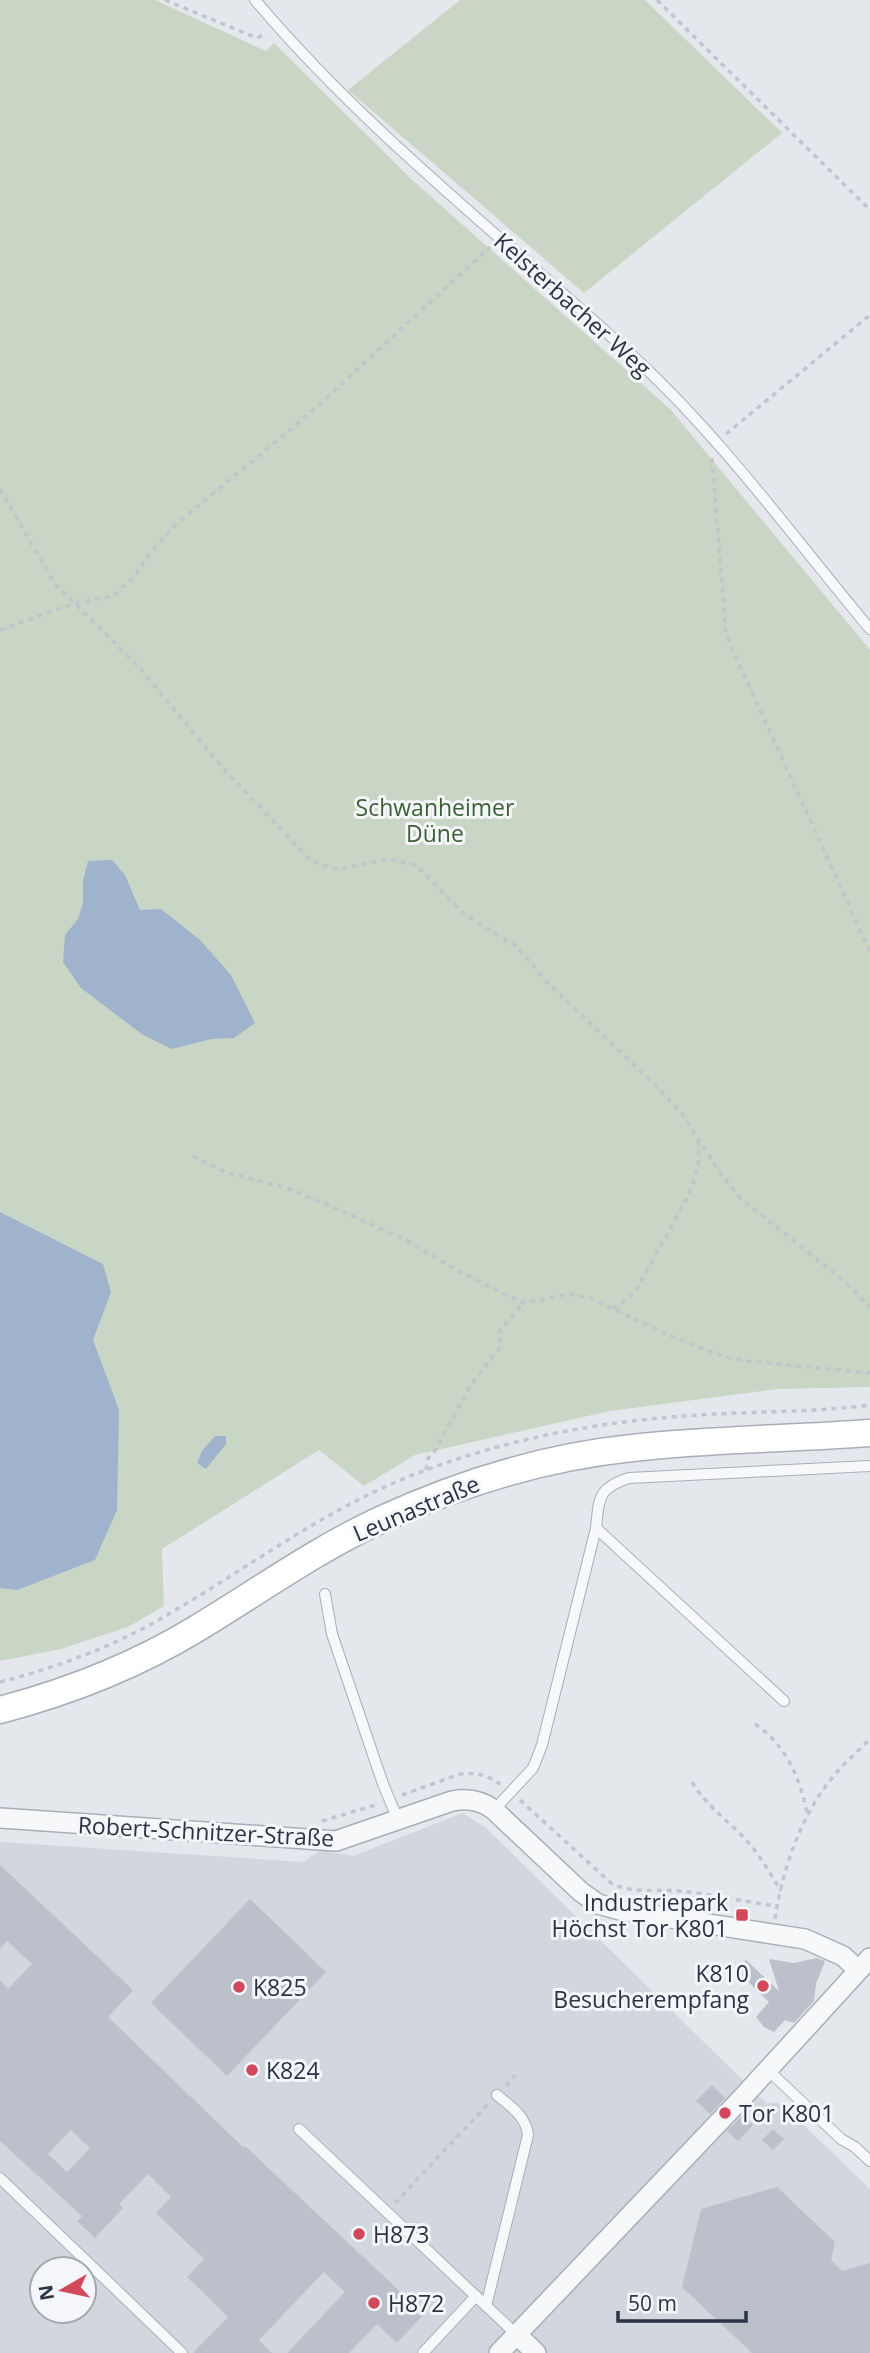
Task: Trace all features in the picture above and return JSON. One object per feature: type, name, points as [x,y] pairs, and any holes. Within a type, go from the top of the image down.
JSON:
[{"type":"main road","name":"Leunastraße","points":[[0,1710],[48,1696],[129,1664],[195,1630],[344,1538],[426,1500],[485,1479],[558,1460],[633,1447],[870,1433]]},
{"type":"street","name":"Robert-Schnitzer-Straße","points":[[0,1818],[336,1841],[452,1801],[465,1799],[487,1805],[494,1810],[580,1892],[598,1904],[620,1910],[805,1939],[864,1964]]},
{"type":"street","points":[[499,2353],[768,2070],[864,1964]]},
{"type":"street","points":[[517,2335],[536,2353]]},
{"type":"lane","name":"Kelsterbacher Weg","points":[[255,0],[277,26],[378,127],[638,360],[684,405],[870,629]]},
{"type":"lane","points":[[494,1810],[533,1768],[542,1745],[596,1528],[598,1500],[612,1483],[629,1478],[870,1466]]},
{"type":"lane","points":[[596,1528],[784,1701]]},
{"type":"lane","points":[[325,1594],[331,1634],[389,1800],[399,1821]]},
{"type":"lane","points":[[768,2070],[841,2139],[870,2161]]},
{"type":"lane","points":[[486,2306],[528,2135],[523,2117],[497,2095]]},
{"type":"lane","points":[[299,2129],[517,2335]]},
{"type":"lane","points":[[0,2178],[181,2353]]},
{"type":"lane","points":[[423,2353],[476,2297]]},
{"type":"path","points":[[165,0],[257,38],[277,26]]},
{"type":"path","points":[[657,0],[870,210]]},
{"type":"path","points":[[0,630],[75,603],[113,596],[135,576],[147,557],[174,526],[309,414],[500,239]]},
{"type":"path","points":[[870,314],[717,442],[712,458],[726,635],[870,951]]},
{"type":"path","points":[[0,489],[55,584],[138,666],[221,766],[312,862],[338,870],[386,859],[416,864],[464,914],[516,946],[547,982],[657,1087],[682,1114],[738,1198],[843,1280],[870,1307]]},
{"type":"path","points":[[613,1309],[635,1292],[686,1200],[699,1160],[698,1138]]},
{"type":"path","points":[[193,1156],[225,1172],[290,1189],[370,1224],[410,1242],[454,1269],[523,1303],[569,1294],[590,1298],[700,1349],[725,1357],[870,1373]]},
{"type":"path","points":[[426,1470],[428,1458],[433,1454],[471,1385],[501,1346],[498,1332],[523,1303]]},
{"type":"path","points":[[755,1724],[768,1733],[787,1757],[803,1791],[808,1815]]},
{"type":"path","points":[[389,1800],[460,1774],[481,1774],[511,1792],[618,1887],[680,1891],[777,1906],[790,1856],[808,1815],[828,1783],[870,1739]]},
{"type":"path","points":[[692,1782],[701,1797],[761,1858],[781,1891]]},
{"type":"path","points":[[387,2213],[515,2076]]},
{"type":"shaded area","points":[[463,1813],[486,1828],[766,2103],[781,2103],[870,2189],[870,2353],[0,2353],[0,1842],[304,1862],[320,1850],[353,1856]]},
{"type":"green space","name":"Schwanheimer Düne","points":[[0,0],[155,0],[266,51],[274,43],[410,178],[670,409],[870,650],[870,1387],[778,1389],[610,1411],[415,1455],[364,1486],[319,1450],[162,1549],[164,1606],[128,1627],[61,1649],[0,1661]]},
{"type":"green space","points":[[460,0],[645,0],[782,133],[584,293],[348,90]]},
{"type":"water","points":[[112,860],[125,875],[140,910],[161,909],[200,940],[231,975],[255,1023],[234,1038],[211,1039],[172,1049],[143,1035],[81,988],[63,962],[65,935],[78,919],[83,903],[83,881],[88,861]]},
{"type":"water","points":[[0,1212],[103,1264],[111,1292],[93,1340],[119,1410],[117,1510],[95,1560],[17,1590],[0,1588]]},
{"type":"water","points":[[215,1436],[226,1436],[226,1444],[206,1469],[197,1463],[202,1451]]},
{"type":"building","points":[[0,1865],[133,1990],[108,2017],[244,2148],[245,2146],[424,2314],[397,2343],[377,2324],[349,2353],[287,2353],[345,2292],[324,2272],[259,2340],[272,2353],[193,2353],[228,2317],[187,2277],[204,2259],[156,2213],[171,2197],[148,2174],[119,2204],[123,2208],[95,2238],[77,2221],[82,2216],[0,2141],[0,1980],[8,1989],[32,1964],[7,1941],[0,1949]],"holes":[[[71,2130],[90,2148],[67,2172],[48,2154]]]},
{"type":"building","name":"K825","points":[[250,1899],[326,1972],[227,2076],[151,2003]]},
{"type":"building","points":[[817,1958],[825,1961],[816,1984],[814,2001],[794,2023],[785,2020],[774,2032],[764,2027],[756,2017],[769,2002],[736,1970],[746,1960],[779,1991],[769,1959],[794,1963]]},
{"type":"building","points":[[712,2085],[725,2098],[710,2114],[696,2101]]},
{"type":"building","points":[[743,2115],[753,2125],[738,2141],[727,2131]]},
{"type":"building","points":[[773,2129],[784,2139],[773,2150],[762,2140]]},
{"type":"building","points":[[777,2187],[835,2242],[831,2260],[842,2271],[870,2263],[870,2353],[752,2353],[682,2287],[701,2209]]},
{"type":"place","name":"Industriepark Höchst Tor K801","points":[[742,1915]]},
{"type":"place","name":"K810 Besucherempfang","points":[[763,1986]]},
{"type":"place","name":"K825","points":[[239,1987]]},
{"type":"place","name":"K824","points":[[252,2070]]},
{"type":"place","name":"Tor K801","points":[[725,2113]]},
{"type":"place","name":"H873","points":[[359,2234]]},
{"type":"place","name":"H872","points":[[374,2303]]}]
